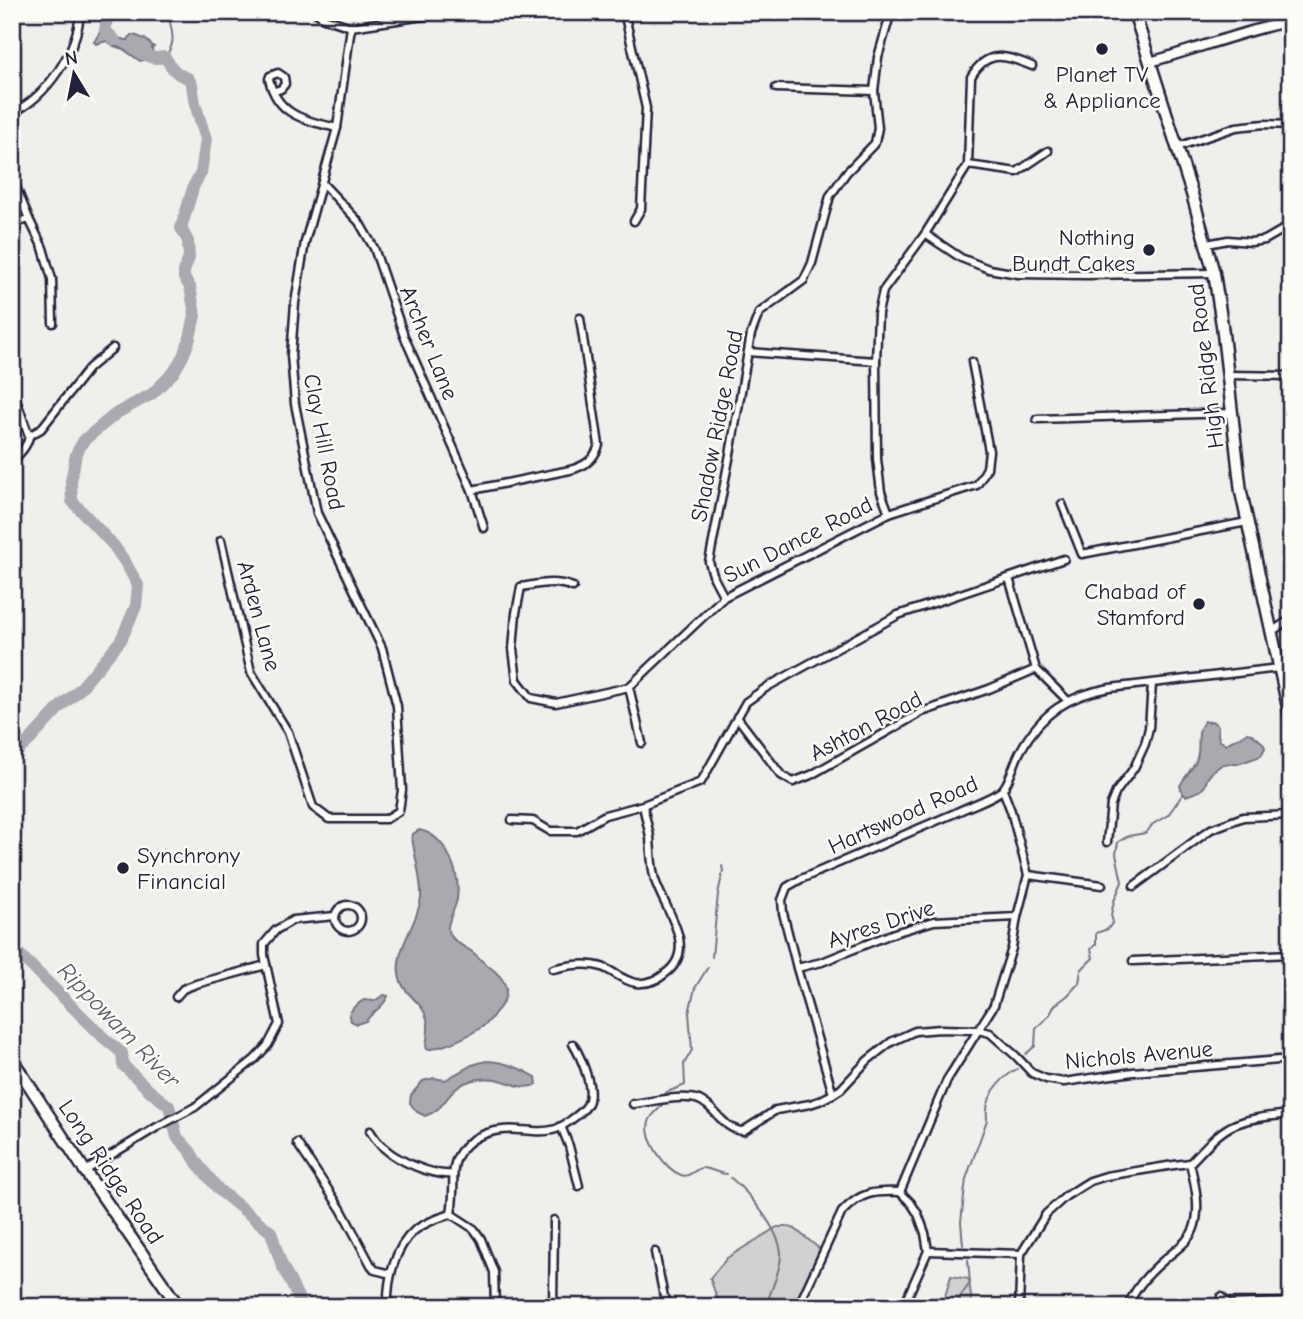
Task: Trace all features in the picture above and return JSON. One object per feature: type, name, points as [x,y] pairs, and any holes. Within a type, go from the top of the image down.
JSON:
[{"type":"main road","name":"High Ridge Road","points":[[1134,12],[1214,273],[1223,325],[1241,492],[1291,721]]},
{"type":"main road","name":"Long Ridge Road","points":[[12,1059],[179,1307]]},
{"type":"street","points":[[12,113],[22,108],[50,83],[67,56],[79,23],[80,12]]},
{"type":"street","points":[[315,12],[351,27],[446,13]]},
{"type":"street","points":[[624,12],[646,108],[641,209],[634,221]]},
{"type":"street","name":"Shadow Ridge Road","points":[[724,597],[713,578],[709,562],[751,334],[759,313],[804,280],[812,263],[830,196],[846,173],[876,143],[878,128],[874,91],[878,57],[891,12]]},
{"type":"street","points":[[1150,62],[1291,21]]},
{"type":"street","name":"Clay Hill Road","points":[[351,27],[337,128],[305,242],[295,303],[291,355],[295,404],[317,513],[382,648],[397,706],[402,790],[399,811]]},
{"type":"street","points":[[889,513],[881,492],[877,459],[876,361],[878,313],[883,291],[925,234],[968,165],[971,78],[978,65],[990,57],[1013,58],[1032,66]]},
{"type":"street","points":[[776,88],[874,91]]},
{"type":"street","points":[[275,91],[279,103],[289,113],[337,128]]},
{"type":"street","points":[[1177,147],[1236,127],[1291,125]]},
{"type":"street","points":[[968,165],[1017,172],[1048,151]]},
{"type":"street","points":[[12,177],[43,248],[52,279],[53,323]]},
{"type":"street","name":"Archer Lane","points":[[322,183],[359,222],[374,248],[404,336],[472,491],[484,528]]},
{"type":"street","points":[[12,225],[29,219]]},
{"type":"street","points":[[1207,244],[1228,240],[1265,240],[1291,225]]},
{"type":"street","points":[[925,234],[961,258],[989,270],[1018,274],[1214,273]]},
{"type":"street","points":[[472,491],[577,468],[592,460],[599,445],[580,318]]},
{"type":"street","points":[[29,436],[41,429],[80,378],[113,348]]},
{"type":"street","points":[[748,352],[876,361]]},
{"type":"street","name":"Sun Dance Road","points":[[629,687],[724,597],[889,513],[977,485],[987,468],[989,451],[972,362]]},
{"type":"street","points":[[1227,375],[1291,376]]},
{"type":"street","points":[[12,388],[29,436],[29,440],[12,461]]},
{"type":"street","points":[[1037,419],[1232,413]]},
{"type":"street","points":[[1062,504],[1082,554],[1247,522]]},
{"type":"street","name":"Arden Lane","points":[[221,540],[251,672],[288,732],[313,807],[329,819],[386,818],[399,811]]},
{"type":"street","points":[[512,820],[533,821],[550,831],[577,831],[605,815],[643,805],[701,782],[746,702],[767,687],[898,615],[1064,559]]},
{"type":"street","points":[[1009,578],[1036,669],[1068,701]]},
{"type":"street","points":[[573,587],[562,583],[521,587],[513,649],[517,680],[531,698],[556,703],[629,687],[642,743]]},
{"type":"street","points":[[1271,632],[1291,619]]},
{"type":"street","name":"Hartswood Road","points":[[797,968],[782,900],[787,887],[801,878],[1003,790],[1021,750],[1037,725],[1054,709],[1091,691],[1279,668]]},
{"type":"street","name":"Ashton Road","points":[[737,716],[781,775],[793,782],[811,775],[922,712],[989,689],[1036,669]]},
{"type":"street","points":[[1107,842],[1111,804],[1133,768],[1149,728],[1152,684]]},
{"type":"street","points":[[900,1192],[947,1080],[994,1005],[1012,948],[1028,875],[1003,790]]},
{"type":"street","points":[[553,969],[583,964],[602,967],[635,983],[651,982],[663,976],[679,957],[677,927],[656,881],[643,805]]},
{"type":"street","points":[[1134,886],[1211,829],[1243,817],[1291,815]]},
{"type":"street","points":[[1028,875],[1102,885]]},
{"type":"street","points":[[348,905],[357,909],[360,918],[357,926],[349,930],[337,925],[335,916],[340,908],[348,905]]},
{"type":"street","points":[[85,1171],[156,1127],[191,1109],[255,1059],[268,1045],[279,1024],[264,944],[276,930],[293,920],[335,916]]},
{"type":"street","name":"Ayres Drive","points":[[797,968],[822,962],[894,933],[934,921],[1017,917]]},
{"type":"street","points":[[1133,961],[1291,954]]},
{"type":"street","points":[[176,997],[183,989],[196,984],[266,965]]},
{"type":"street","points":[[797,968],[833,1094]]},
{"type":"street","name":"Nichols Avenue","points":[[633,1104],[681,1097],[696,1099],[708,1105],[732,1129],[743,1131],[776,1110],[819,1101],[833,1094],[841,1089],[867,1060],[891,1042],[915,1031],[940,1028],[978,1030],[990,1034],[1031,1073],[1064,1082],[1133,1072],[1291,1059]]},
{"type":"street","points":[[451,1214],[452,1174],[459,1153],[467,1143],[499,1131],[555,1130],[588,1105],[590,1098],[583,1062],[573,1044]]},
{"type":"street","points":[[1019,1307],[1021,1254],[1046,1214],[1066,1196],[1090,1181],[1105,1176],[1190,1163],[1219,1134],[1235,1124],[1256,1118],[1291,1114]]},
{"type":"street","points":[[561,1126],[579,1186]]},
{"type":"street","points":[[370,1131],[380,1145],[394,1155],[430,1172],[452,1174]]},
{"type":"street","points":[[297,1143],[341,1209],[371,1265],[375,1270],[391,1274]]},
{"type":"street","points":[[1128,1307],[1143,1281],[1186,1242],[1194,1228],[1196,1188],[1190,1163]]},
{"type":"street","points":[[798,1307],[842,1212],[852,1201],[877,1192],[900,1192],[918,1214],[925,1233],[928,1251],[903,1307]]},
{"type":"street","points":[[388,1307],[391,1274],[398,1252],[414,1231],[432,1220],[451,1214]]},
{"type":"street","points":[[451,1214],[474,1229],[481,1239],[494,1272],[495,1307]]},
{"type":"street","points":[[553,1307],[554,1220]]},
{"type":"street","points":[[928,1251],[1021,1254]]},
{"type":"street","points":[[655,1252],[666,1307]]},
{"type":"street","points":[[1221,1297],[1229,1304],[1291,1302]]},
{"type":"shaded area","points":[[110,28],[122,40],[128,40],[131,35],[145,39],[154,47],[153,58],[140,61],[107,41],[96,44],[94,42],[100,32]]},
{"type":"shaded area","points":[[1204,721],[1212,721],[1218,726],[1220,741],[1226,744],[1247,733],[1263,743],[1265,748],[1261,756],[1238,764],[1223,764],[1213,771],[1200,791],[1186,796],[1180,786],[1196,761],[1199,731]]},
{"type":"shaded area","points":[[419,830],[437,839],[454,867],[458,889],[449,922],[449,933],[499,976],[506,987],[505,999],[485,1025],[459,1040],[431,1049],[426,1046],[428,1026],[425,1013],[404,987],[399,974],[400,955],[421,897],[412,837]]},
{"type":"shaded area","points":[[384,995],[388,996],[386,1000],[366,1021],[357,1024],[351,1021],[350,1014],[355,1006],[364,1000],[374,1001]]},
{"type":"shaded area","points":[[486,1061],[506,1064],[524,1071],[536,1077],[537,1084],[527,1087],[495,1079],[473,1080],[457,1088],[438,1109],[425,1116],[417,1112],[410,1103],[411,1095],[423,1081],[434,1078],[445,1080],[472,1065]]},
{"type":"shaded area","points":[[777,1227],[795,1229],[826,1254],[803,1307],[720,1307],[710,1278],[727,1258]]},
{"type":"shaded area","points":[[951,1276],[969,1279],[972,1307],[942,1307]]},
{"type":"waterway","name":"Rippowam River","points":[[108,12],[105,30],[115,40]]},
{"type":"waterway","name":"Rippowam River","points":[[165,57],[172,41],[168,12]]},
{"type":"waterway","name":"Rippowam River","points":[[12,756],[80,689],[121,640],[136,606],[138,585],[125,562],[114,546],[72,501],[71,481],[76,454],[84,440],[117,413],[152,394],[174,372],[190,338],[195,315],[190,287],[184,278],[189,258],[188,241],[181,228],[194,185],[201,173],[206,139],[188,78],[177,73],[165,57],[152,58],[141,52]]},
{"type":"waterway","points":[[1026,1054],[1035,1046],[1036,1028],[1049,1016],[1055,1005],[1079,983],[1081,970],[1093,958],[1091,949],[1096,944],[1096,933],[1108,929],[1113,922],[1111,915],[1114,901],[1122,882],[1116,854],[1118,842],[1128,836],[1146,833],[1153,824],[1168,815],[1183,794]]},
{"type":"waterway","points":[[712,957],[722,866]]},
{"type":"waterway","name":"Rippowam River","points":[[12,947],[122,1053],[123,1065],[169,1106],[177,1137],[219,1190],[271,1232],[281,1263],[303,1307]]},
{"type":"waterway","points":[[661,1098],[667,1092],[685,1085],[684,1064],[692,1050],[689,1013],[695,988],[708,967]]},
{"type":"waterway","points":[[963,1245],[961,1222],[966,1179],[987,1120],[990,1097],[1004,1078],[1017,1069]]},
{"type":"waterway","points":[[662,1105],[651,1117],[648,1129],[657,1153],[669,1167],[684,1176],[701,1168],[727,1174]]},
{"type":"waterway","points":[[731,1178],[762,1213],[779,1244],[779,1267],[766,1307]]},
{"type":"waterway","points":[[960,1307],[960,1297],[970,1283],[968,1260]]},
{"type":"place","name":"Planet TV & Appliance","points":[[1102,49]]},
{"type":"place","name":"Nothing Bundt Cakes","points":[[1149,250]]},
{"type":"place","name":"Chabad of Stamford","points":[[1199,604]]},
{"type":"place","name":"Synchrony Financial","points":[[123,868]]}]
